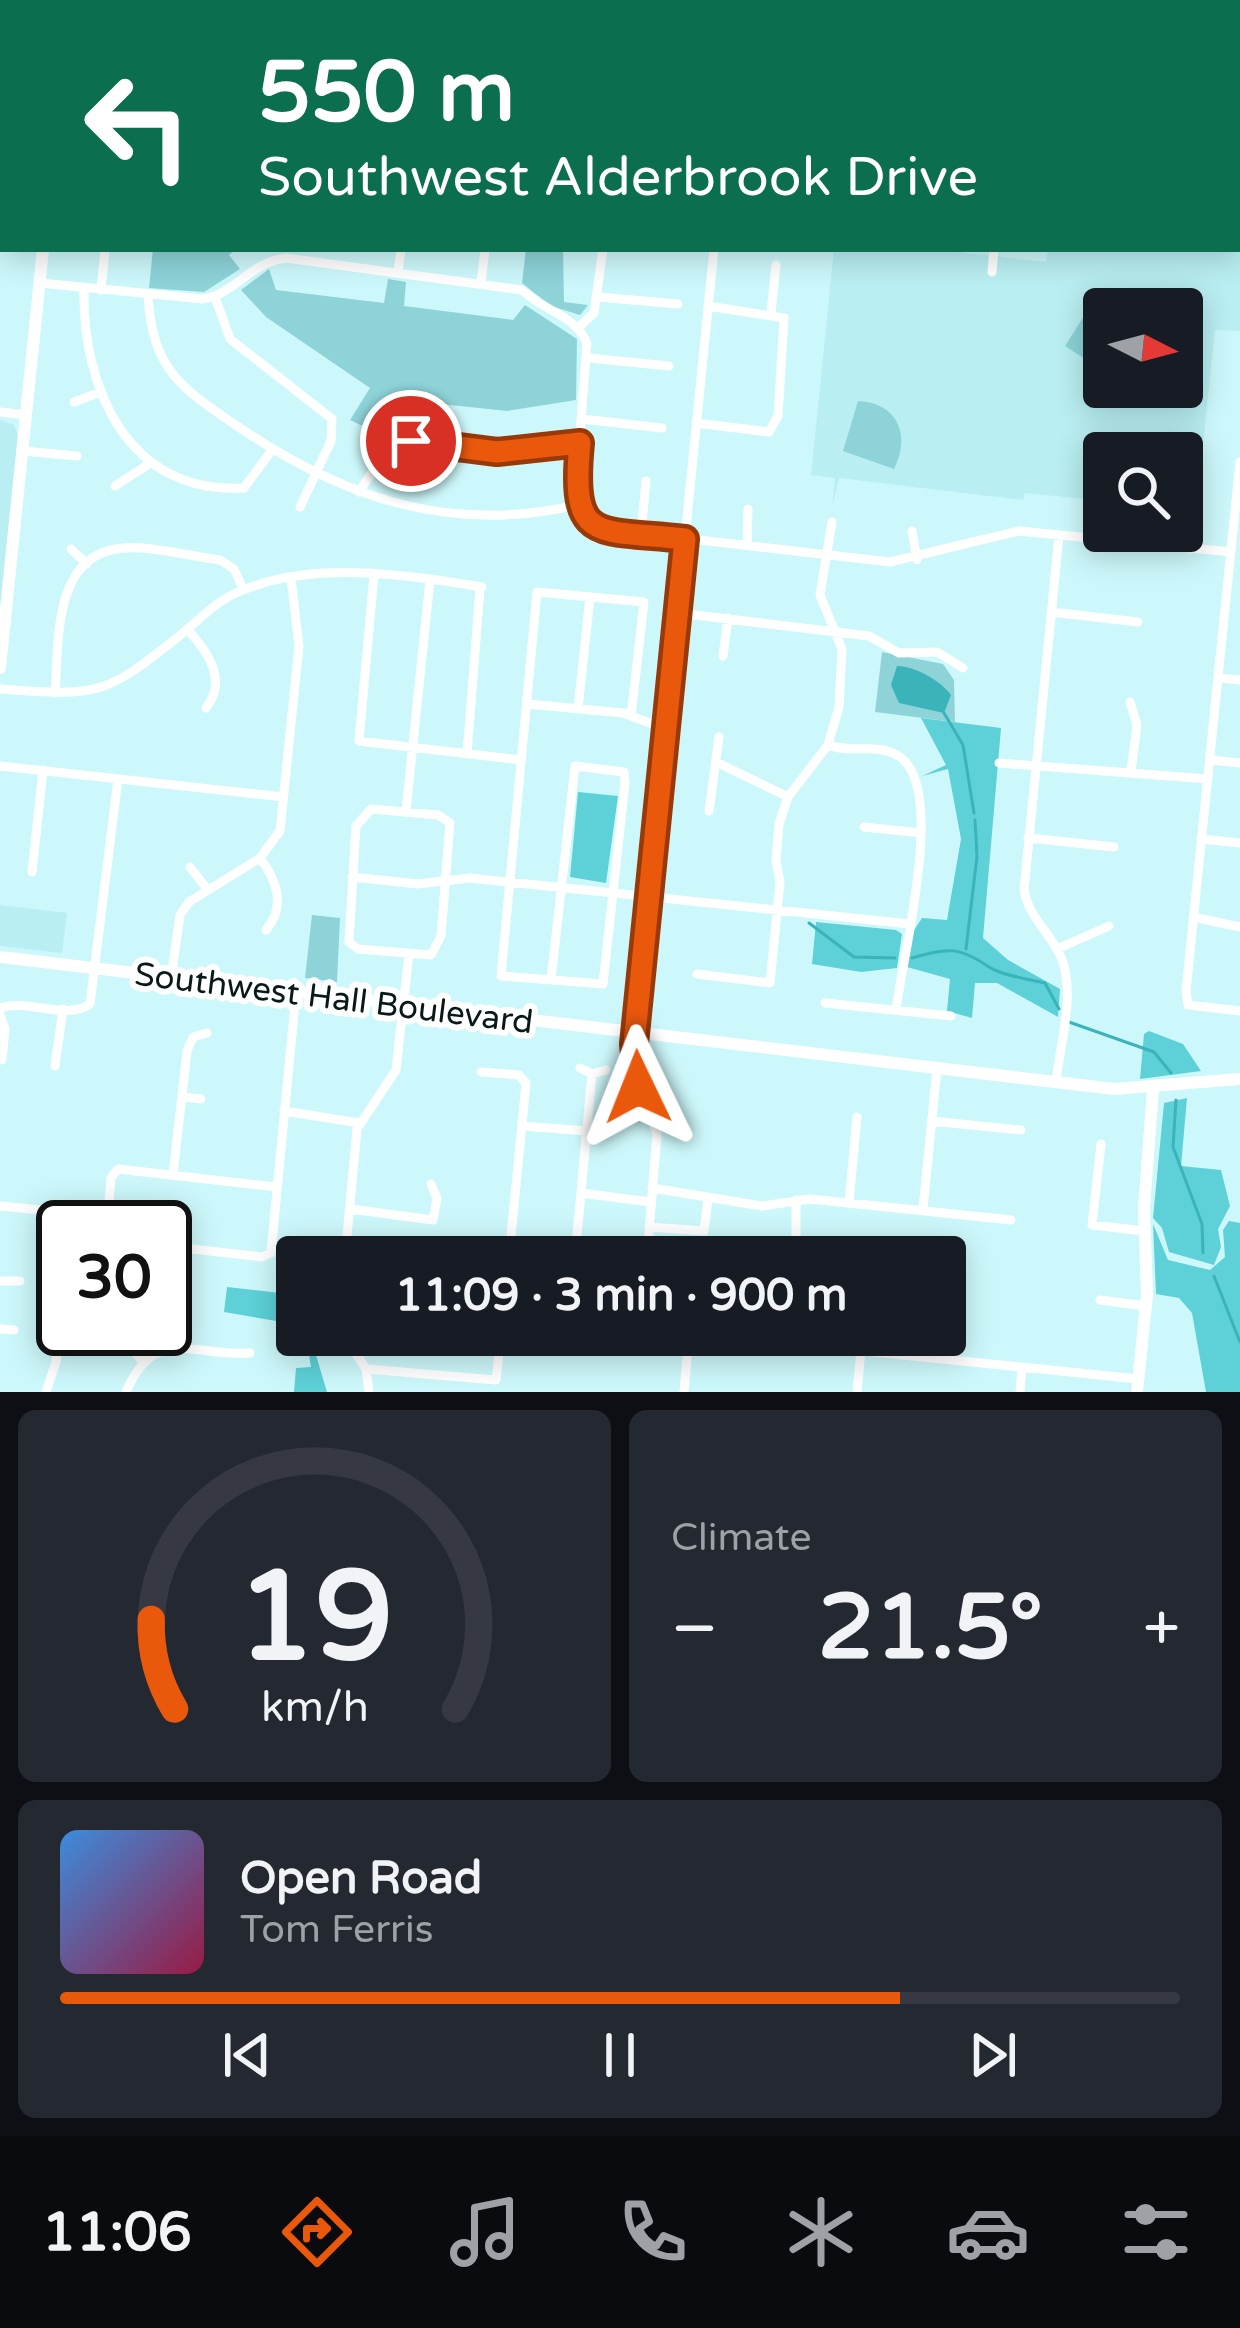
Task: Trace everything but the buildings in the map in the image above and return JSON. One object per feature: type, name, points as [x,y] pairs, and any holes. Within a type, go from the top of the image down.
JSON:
[{"type":"main road","points":[[0,668],[43,252]]},
{"type":"main road","name":"Southwest Hall Boulevard","points":[[0,957],[1056,1082],[1153,1089],[1240,1079]]},
{"type":"main road","points":[[1137,1386],[1146,1306],[1144,1231],[1153,1089]]},
{"type":"street","points":[[101,290],[105,252]]},
{"type":"street","points":[[398,272],[401,252]]},
{"type":"street","points":[[481,283],[485,252]]},
{"type":"street","points":[[579,327],[594,314],[603,252]]},
{"type":"street","points":[[648,1236],[657,1134],[632,1072],[715,252]]},
{"type":"street","points":[[992,272],[994,252]]},
{"type":"street","points":[[40,283],[215,297],[260,263],[300,254],[522,290],[540,308],[579,327],[589,358],[577,505],[598,527],[823,555],[917,560],[1011,532],[1231,552]]},
{"type":"street","points":[[771,314],[776,266]]},
{"type":"street","points":[[84,288],[83,341],[98,393],[149,464],[191,484],[244,488],[272,450]]},
{"type":"street","points":[[148,295],[150,331],[172,377],[314,477],[393,502],[487,516],[577,505]]},
{"type":"street","points":[[215,297],[230,339],[332,419],[331,441],[300,507]]},
{"type":"street","points":[[598,297],[678,304]]},
{"type":"street","points":[[696,423],[769,432],[777,421],[784,318],[708,306]]},
{"type":"street","points":[[589,358],[669,366]]},
{"type":"street","points":[[74,402],[98,393]]},
{"type":"street","points":[[0,412],[26,415]]},
{"type":"street","points":[[583,419],[662,428]]},
{"type":"street","points":[[359,492],[388,448],[403,441],[497,452],[580,443]]},
{"type":"street","points":[[22,451],[77,456]]},
{"type":"street","points":[[1240,462],[1187,1005],[1240,1011]]},
{"type":"street","points":[[115,486],[149,464]]},
{"type":"street","points":[[641,534],[646,481]]},
{"type":"street","points":[[747,545],[748,509]]},
{"type":"street","points":[[697,974],[770,983],[778,911],[776,842],[788,796],[828,745],[843,668],[841,643],[830,630],[820,595],[832,522]]},
{"type":"street","points":[[912,531],[917,560]]},
{"type":"street","points":[[1056,1082],[1066,992],[1057,949],[1026,899],[1059,535]]},
{"type":"street","points":[[969,544],[974,561]]},
{"type":"street","points":[[55,693],[64,594],[87,564],[125,548],[220,560],[234,569],[243,589]]},
{"type":"street","points":[[71,549],[87,564]]},
{"type":"street","points":[[0,689],[55,693],[108,689],[243,589],[324,572],[430,580],[481,588],[467,754]]},
{"type":"street","points":[[374,575],[359,741],[521,760]]},
{"type":"street","points":[[171,978],[180,915],[207,889],[260,858],[280,831],[299,646],[291,578]]},
{"type":"street","points":[[406,811],[430,580]]},
{"type":"street","points":[[551,980],[575,766],[624,772],[603,984],[551,980],[501,976],[537,592],[644,602],[631,716]]},
{"type":"street","points":[[578,709],[590,597]]},
{"type":"street","points":[[1226,599],[1240,601]]},
{"type":"street","points":[[1051,612],[1138,622]]},
{"type":"street","points":[[678,613],[869,635],[899,653],[937,652],[963,668]]},
{"type":"street","points":[[723,656],[728,618]]},
{"type":"street","points":[[188,629],[204,647],[214,673],[214,698],[206,708]]},
{"type":"street","points":[[1220,678],[1240,680]]},
{"type":"street","points":[[1130,702],[1137,725],[1131,771]]},
{"type":"street","points":[[527,704],[631,716],[666,729]]},
{"type":"street","points":[[709,811],[719,737]]},
{"type":"street","points":[[828,745],[851,752],[879,749],[900,757],[920,794],[921,833],[896,1010]]},
{"type":"street","points":[[1210,760],[1240,763]]},
{"type":"street","points":[[716,761],[788,796]]},
{"type":"street","points":[[999,763],[1208,779]]},
{"type":"street","points":[[0,766],[284,797]]},
{"type":"street","points":[[32,872],[43,770]]},
{"type":"street","points":[[2,1060],[5,1028],[0,1011],[79,1011],[90,1004],[98,969],[118,779]]},
{"type":"street","points":[[406,811],[439,815],[450,823],[438,947],[431,955],[350,943],[352,878],[357,822],[364,813],[406,811]]},
{"type":"street","points":[[864,827],[921,833]]},
{"type":"street","points":[[1028,838],[1114,847]]},
{"type":"street","points":[[1202,839],[1240,843]]},
{"type":"street","points":[[260,858],[278,889],[273,922],[266,930]]},
{"type":"street","points":[[190,867],[207,889]]},
{"type":"street","points":[[352,878],[562,886],[910,924]]},
{"type":"street","points":[[1193,917],[1225,920],[1240,927]]},
{"type":"street","points":[[1057,949],[1109,926]]},
{"type":"street","points":[[347,1236],[359,1124],[396,1070],[409,954]]},
{"type":"street","points":[[192,1248],[269,1255],[296,993]]},
{"type":"street","points":[[825,1003],[951,1016]]},
{"type":"street","points":[[55,1066],[63,1009]]},
{"type":"street","points":[[173,1175],[188,1045],[207,1033]]},
{"type":"street","points":[[580,1068],[592,1074],[606,1070]]},
{"type":"street","points":[[922,1209],[937,1068]]},
{"type":"street","points":[[481,1072],[524,1076],[511,1236]]},
{"type":"street","points":[[577,1236],[592,1074]]},
{"type":"street","points":[[182,1097],[201,1100]]},
{"type":"street","points":[[522,1126],[586,1131],[648,1109]]},
{"type":"street","points":[[284,1111],[359,1124]]},
{"type":"street","points":[[849,1202],[857,1117]]},
{"type":"street","points":[[931,1121],[1021,1130]]},
{"type":"street","points":[[1101,1144],[1092,1226],[1144,1231]]},
{"type":"street","points":[[111,1200],[115,1171],[276,1187]]},
{"type":"street","points":[[350,1209],[434,1220],[436,1198],[430,1184]]},
{"type":"street","points":[[652,1188],[769,1207],[796,1200],[849,1202],[1011,1220]]},
{"type":"street","points":[[581,1193],[651,1202]]},
{"type":"street","points":[[649,1227],[704,1231],[708,1199]]},
{"type":"street","points":[[796,1200],[796,1236]]},
{"type":"street","points":[[2,1206],[36,1210]]},
{"type":"street","points":[[0,1281],[20,1281]]},
{"type":"street","points":[[1100,1300],[1146,1306]]},
{"type":"street","points":[[0,1329],[14,1330]]},
{"type":"street","points":[[126,1392],[143,1363],[169,1348],[250,1353]]},
{"type":"street","points":[[46,1392],[55,1356]]},
{"type":"street","points":[[139,1356],[143,1363]]},
{"type":"street","points":[[358,1356],[366,1369],[369,1392]]},
{"type":"street","points":[[366,1369],[496,1380],[499,1356]]},
{"type":"street","points":[[685,1392],[688,1356]]},
{"type":"street","points":[[856,1392],[860,1356]]},
{"type":"street","points":[[914,1356],[1137,1386]]},
{"type":"street","points":[[1020,1392],[1022,1368]]},
{"type":"shaded area","points":[[153,252],[232,252],[229,255],[240,269],[204,292],[149,288]]},
{"type":"shaded area","points":[[526,252],[563,252],[564,302],[588,305],[580,315],[551,306],[522,283]]},
{"type":"shaded area","points":[[834,252],[957,252],[1046,262],[1048,252],[1240,252],[1240,331],[1215,330],[1203,444],[1203,432],[1083,432],[1083,499],[1025,493],[1023,500],[839,478],[832,508],[835,478],[811,475]]},
{"type":"shaded area","points":[[269,269],[276,290],[384,303],[388,279],[406,282],[404,306],[513,320],[525,305],[577,339],[576,400],[507,411],[384,398],[379,434],[350,420],[370,388],[266,317],[241,290]]},
{"type":"shaded area","points":[[1083,318],[1083,358],[1065,346]]},
{"type":"shaded area","points":[[858,401],[883,408],[897,423],[901,444],[894,469],[843,451]]},
{"type":"shaded area","points":[[0,420],[14,425],[18,436],[0,607]]},
{"type":"shaded area","points":[[882,652],[943,664],[954,680],[955,722],[875,712]]},
{"type":"shaded area","points":[[897,666],[919,671],[947,690],[951,695],[944,713],[899,703],[891,685]]},
{"type":"shaded area","points":[[921,718],[1001,728],[983,938],[1008,960],[1060,989],[1058,1017],[997,983],[975,983],[972,1018],[947,1011],[950,979],[907,967],[911,935],[922,918],[947,920],[961,839],[948,769],[922,776],[946,765]]},
{"type":"shaded area","points":[[578,792],[618,796],[606,883],[570,877]]},
{"type":"shaded area","points":[[0,905],[67,913],[62,953],[0,946]]},
{"type":"shaded area","points":[[312,915],[340,918],[337,982],[305,978]]},
{"type":"shaded area","points":[[816,922],[896,930],[902,934],[897,968],[861,972],[812,964]]},
{"type":"shaded area","points":[[1149,1031],[1183,1044],[1201,1071],[1140,1079],[1144,1034]]},
{"type":"shaded area","points":[[1187,1098],[1181,1166],[1221,1170],[1230,1206],[1218,1229],[1221,1247],[1214,1265],[1169,1252],[1162,1228],[1153,1218],[1164,1103]]},
{"type":"shaded area","points":[[1229,1221],[1240,1223],[1240,1392],[1206,1392],[1192,1313],[1179,1298],[1156,1294],[1153,1224],[1168,1260],[1210,1270],[1225,1257],[1223,1230]]},
{"type":"shaded area","points":[[227,1287],[276,1293],[276,1321],[224,1312]]},
{"type":"shaded area","points":[[309,1356],[316,1356],[327,1392],[294,1392],[296,1368],[311,1367]]},
{"type":"waterway","points":[[944,713],[963,745],[974,813]]},
{"type":"waterway","points":[[966,949],[977,856],[975,820]]},
{"type":"waterway","points":[[809,923],[854,957],[895,958]]},
{"type":"waterway","points":[[912,958],[961,952],[1001,973],[1045,983],[1059,1009]]},
{"type":"waterway","points":[[1069,1022],[1154,1052],[1171,1073]]},
{"type":"waterway","points":[[1176,1100],[1173,1147],[1202,1224],[1203,1253]]},
{"type":"waterway","points":[[1214,1276],[1240,1342]]},
{"type":"route","points":[[411,441],[497,452],[580,443],[575,498],[588,521],[610,530],[685,539],[634,1044],[632,1072],[638,1087]]}]
